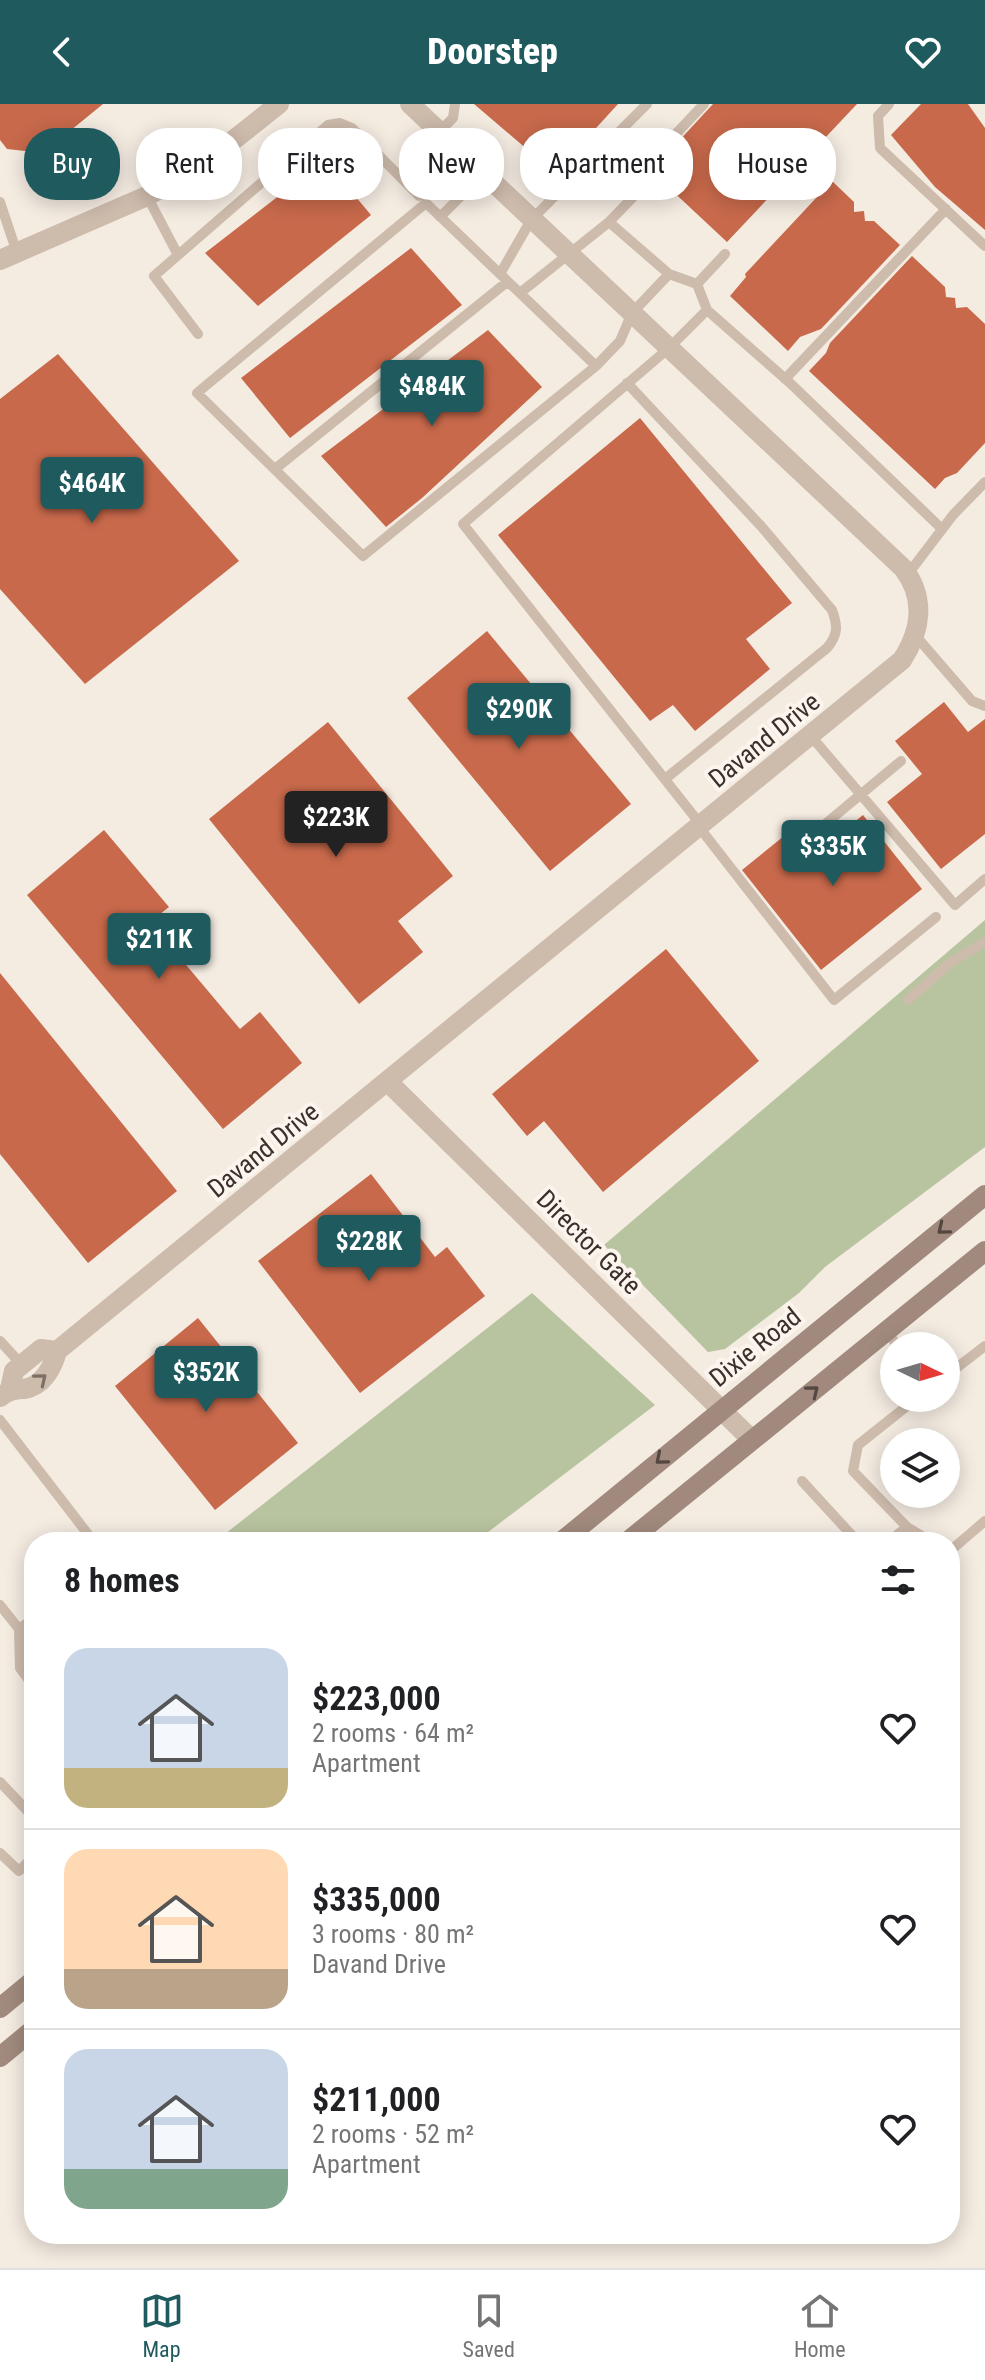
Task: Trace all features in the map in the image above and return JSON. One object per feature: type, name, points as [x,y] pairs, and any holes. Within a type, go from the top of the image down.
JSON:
[{"type":"main road","name":"Dixie Road","points":[[573,1532],[985,1195]]},
{"type":"main road","points":[[899,1332],[985,1251]]},
{"type":"main road","points":[[639,1532],[752,1440],[880,1348]]},
{"type":"main road","points":[[0,2008],[24,1988]]},
{"type":"main road","points":[[0,2057],[24,2037]]},
{"type":"street","points":[[242,133],[279,104]]},
{"type":"street","points":[[410,104],[435,128]]},
{"type":"street","points":[[504,194],[908,574],[919,600],[915,635]]},
{"type":"street","points":[[8,257],[138,200]]},
{"type":"street","name":"Davand Drive","points":[[5,1393],[29,1389],[52,1369],[57,1351],[902,660],[915,635]]},
{"type":"street","name":"Director Gate","points":[[388,1082],[752,1440]]},
{"type":"street","name":"Davand Drive","points":[[5,1393],[14,1371],[41,1349],[57,1351]]},
{"type":"lane","points":[[443,128],[453,118],[455,104]]},
{"type":"lane","points":[[275,469],[504,278],[531,220],[647,104]]},
{"type":"lane","points":[[520,293],[609,222],[635,195],[639,173],[704,104]]},
{"type":"lane","points":[[889,104],[878,116],[880,148],[985,246]]},
{"type":"lane","points":[[198,334],[154,276],[328,125],[340,123],[352,128],[399,176]]},
{"type":"lane","points":[[149,200],[178,255]]},
{"type":"lane","points":[[423,200],[596,366]]},
{"type":"lane","points":[[440,217],[457,200]]},
{"type":"lane","points":[[0,202],[8,257]]},
{"type":"lane","points":[[426,203],[197,393],[363,556],[596,366],[620,341],[632,313],[669,274]]},
{"type":"lane","points":[[785,379],[946,209]]},
{"type":"lane","points":[[609,222],[669,274],[697,284],[707,310],[785,379],[942,529]]},
{"type":"lane","points":[[697,284],[725,254]]},
{"type":"lane","points":[[707,310],[669,348],[463,524],[665,779],[834,1000],[936,917]]},
{"type":"lane","points":[[627,383],[761,526],[832,610],[837,624],[835,638],[827,648],[665,779]]},
{"type":"lane","points":[[908,574],[942,529],[985,482]]},
{"type":"lane","points":[[915,635],[972,701],[985,706]]},
{"type":"lane","points":[[810,735],[955,905],[985,879]]},
{"type":"lane","points":[[806,840],[901,761]]},
{"type":"lane","points":[[908,1000],[951,962],[985,942]]},
{"type":"lane","points":[[0,1341],[22,1365]]},
{"type":"lane","points":[[960,1365],[985,1346]]},
{"type":"lane","points":[[899,1412],[858,1445],[853,1471],[915,1532]]},
{"type":"lane","points":[[0,1420],[86,1532]]},
{"type":"lane","points":[[802,1481],[849,1532]]},
{"type":"lane","points":[[960,1542],[985,1521]]},
{"type":"lane","points":[[901,1532],[907,1527]]},
{"type":"lane","points":[[0,1605],[19,1629],[20,1668],[24,1673]]},
{"type":"lane","points":[[19,1629],[24,1625]]},
{"type":"lane","points":[[0,1782],[24,1807]]},
{"type":"lane","points":[[0,1853],[19,1871],[24,1866]]},
{"type":"green space","points":[[985,920],[985,1147],[825,1267],[799,1293],[725,1349],[708,1352],[604,1245]]},
{"type":"green space","points":[[532,1293],[655,1405],[488,1532],[227,1532]]},
{"type":"building","points":[[0,104],[103,104],[74,128],[24,128],[24,151],[7,149],[0,140]]},
{"type":"building","points":[[474,104],[618,104],[596,128],[520,128],[520,143]]},
{"type":"building","points":[[713,104],[857,104],[834,128],[709,128],[709,200],[767,200],[727,242],[682,200],[693,200],[691,128]]},
{"type":"building","points":[[921,104],[968,104],[985,128],[985,230],[935,187],[891,135]]},
{"type":"building","points":[[836,185],[854,202],[854,212],[864,211],[865,221],[874,221],[900,245],[821,329],[800,337],[788,351],[730,296],[746,277],[745,274],[814,200],[836,200]]},
{"type":"building","points":[[273,200],[358,200],[371,215],[258,306],[205,253]]},
{"type":"building","points":[[411,248],[462,305],[290,438],[241,378]]},
{"type":"building","points":[[912,256],[945,287],[946,297],[955,298],[956,308],[967,307],[985,324],[985,443],[957,473],[945,478],[935,489],[809,371],[826,353],[830,343]]},
{"type":"building","points":[[488,330],[542,387],[422,498],[386,527],[321,456]]},
{"type":"building","points":[[58,354],[239,561],[85,684],[0,589],[0,399]]},
{"type":"building","points":[[640,418],[792,603],[746,639],[770,669],[695,731],[673,705],[650,721],[498,535]]},
{"type":"building","points":[[487,631],[631,804],[550,871],[407,698]]},
{"type":"building","points":[[944,702],[968,732],[985,719],[985,834],[941,869],[887,802],[922,774],[895,741]]},
{"type":"building","points":[[328,722],[453,876],[398,921],[423,952],[359,1004],[209,819]]},
{"type":"building","points":[[863,815],[922,889],[821,970],[742,870],[789,832],[810,858]]},
{"type":"building","points":[[104,830],[169,907],[150,922],[240,1029],[260,1012],[302,1063],[223,1129],[27,895]]},
{"type":"building","points":[[666,949],[759,1061],[603,1192],[544,1121],[527,1136],[492,1094]]},
{"type":"building","points":[[0,973],[177,1191],[88,1263],[0,1154]]},
{"type":"building","points":[[371,1174],[435,1257],[447,1247],[485,1296],[360,1393],[258,1261]]},
{"type":"building","points":[[198,1318],[298,1443],[215,1510],[115,1386]]}]
